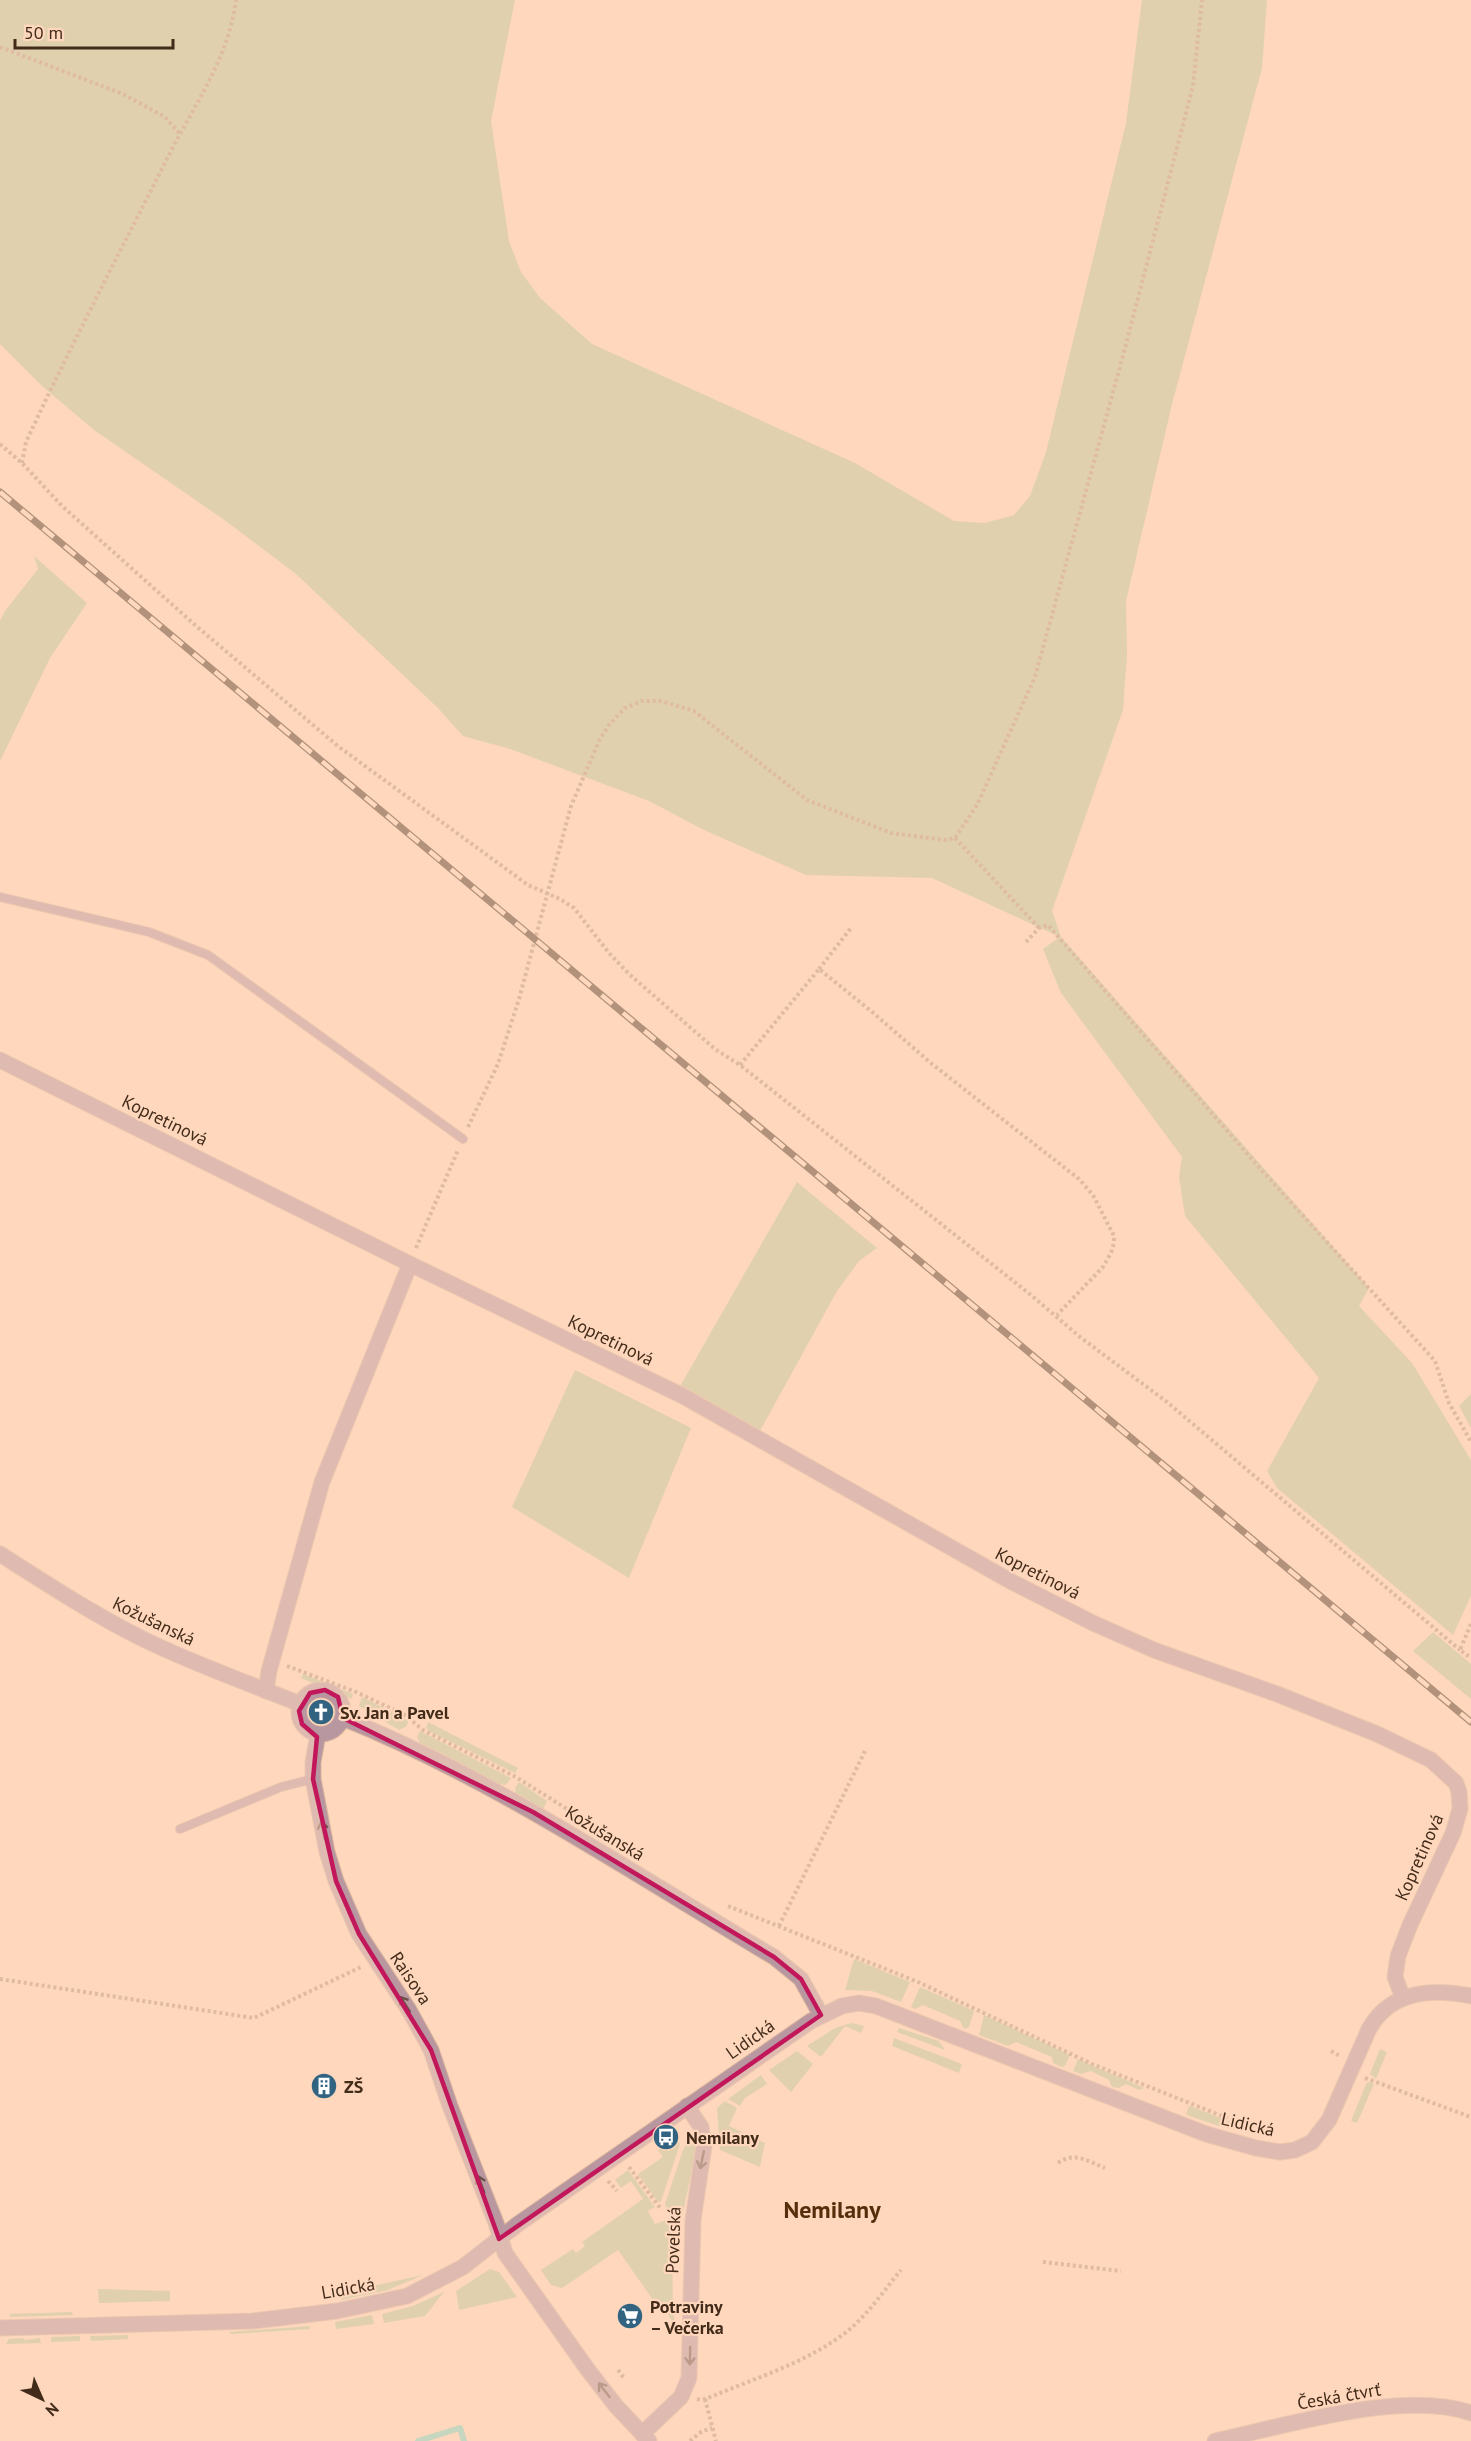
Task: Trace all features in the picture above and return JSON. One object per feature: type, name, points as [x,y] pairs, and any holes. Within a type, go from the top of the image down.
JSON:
[{"type":"street","name":"Kopretinová","points":[[0,1060],[683,1396],[1012,1582],[1093,1623],[1163,1654],[1277,1694],[1377,1734],[1431,1760],[1456,1783],[1460,1809],[1453,1833],[1398,1956],[1395,1977],[1403,1998]]},
{"type":"street","points":[[266,1690],[322,1482],[410,1263]]},
{"type":"street","name":"Kožušanská","points":[[0,1554],[119,1627],[167,1650],[300,1704]]},
{"type":"street","points":[[317,1690],[332,1692],[342,1703],[343,1718],[331,1733],[311,1732],[302,1724],[300,1704],[310,1693],[317,1690]]},
{"type":"street","name":"Kožušanská","points":[[343,1718],[385,1735],[533,1812],[774,1957],[801,1979],[821,2015]]},
{"type":"street","name":"Raisova","points":[[318,1734],[313,1762],[313,1779],[327,1852],[345,1908],[375,1960],[414,2017],[432,2050],[450,2106],[496,2223],[499,2239]]},
{"type":"street","name":"Lidická","points":[[0,2328],[253,2321],[375,2304],[406,2296],[442,2280],[463,2267],[687,2106],[821,2015],[848,2004],[876,2006],[1206,2134],[1256,2148],[1284,2152],[1306,2145],[1320,2134],[1329,2120],[1371,2025],[1385,2008],[1403,1998],[1439,1991],[1471,1996]]},
{"type":"street","name":"Povelská","points":[[499,2239],[510,2262],[588,2370],[616,2406],[645,2437],[681,2397],[689,2378],[693,2220],[704,2146],[701,2127],[687,2106]]},
{"type":"street","name":"Česká čtvrť","points":[[1215,2441],[1383,2407],[1444,2405],[1471,2413]]},
{"type":"lane","points":[[0,897],[149,932],[208,955],[463,1139]]},
{"type":"lane","points":[[180,1829],[281,1787],[313,1779]]},
{"type":"path","points":[[21,463],[26,442],[53,384],[180,134],[214,74],[233,19],[236,0]]},
{"type":"path","points":[[410,1263],[498,1064],[519,999],[571,806],[600,739],[625,708],[642,701],[661,701],[694,711],[807,800],[891,833],[944,840],[955,838],[977,805],[1035,677],[1121,363],[1193,86],[1202,0]]},
{"type":"path","points":[[0,48],[123,94],[165,117],[180,134]]},
{"type":"path","points":[[0,444],[88,530],[195,625],[339,747],[528,885],[567,903],[582,915],[614,959],[715,1049],[740,1065],[1057,1315],[1080,1337],[1167,1402],[1471,1658]]},
{"type":"path","points":[[955,838],[1039,928]]},
{"type":"path","points":[[1026,942],[1039,928],[1048,925],[1257,1165],[1436,1361],[1449,1403],[1471,1442]]},
{"type":"path","points":[[740,1065],[851,928]]},
{"type":"path","points":[[819,969],[872,1011],[923,1057],[1088,1187],[1114,1236],[1112,1253],[1102,1267],[1057,1315]]},
{"type":"path","points":[[1460,1650],[1471,1624]]},
{"type":"path","points":[[272,1662],[290,1666],[356,1692],[405,1715],[423,1730],[516,1777],[584,1820]]},
{"type":"path","points":[[779,1926],[865,1751]]},
{"type":"path","points":[[723,1904],[918,1982],[1092,2064],[1243,2124]]},
{"type":"path","points":[[0,1978],[254,2018],[375,1960]]},
{"type":"path","points":[[1331,2051],[1340,2055],[1337,2062]]},
{"type":"path","points":[[1364,2078],[1471,2117]]},
{"type":"path","points":[[1058,2163],[1067,2156],[1074,2156],[1105,2168]]},
{"type":"path","points":[[628,2165],[661,2209]]},
{"type":"path","points":[[606,2179],[617,2191]]},
{"type":"path","points":[[1043,2262],[1121,2271]]},
{"type":"path","points":[[716,2441],[705,2399],[804,2357],[834,2341],[852,2327],[901,2270]]},
{"type":"path","points":[[618,2370],[624,2378]]},
{"type":"path","points":[[690,2441],[701,2432],[712,2428]]},
{"type":"highlighted area","points":[[325,1690],[338,1697],[343,1718],[533,1812],[774,1957],[801,1979],[821,2015],[499,2239],[431,2050],[359,1934],[336,1881],[313,1779],[317,1737],[302,1724],[299,1711],[310,1693]]},
{"type":"green space","points":[[0,0],[515,0],[491,121],[509,241],[521,272],[540,298],[592,344],[855,463],[954,521],[985,523],[1014,515],[1030,496],[1046,452],[1126,123],[1142,0],[1267,0],[1262,68],[1172,404],[1126,601],[1127,655],[1123,710],[1052,911],[1061,937],[1369,1288],[1359,1306],[1412,1363],[1471,1460],[1471,1596],[1453,1635],[1277,1488],[1267,1471],[1319,1378],[1185,1216],[1179,1177],[1182,1157],[1061,993],[1043,949],[1060,937],[932,878],[806,875],[704,830],[649,801],[510,749],[463,736],[437,707],[296,574],[223,519],[94,430],[42,386],[0,344]]},
{"type":"green space","points":[[34,556],[87,603],[50,658],[0,761],[0,621],[5,611],[38,569]]},
{"type":"green space","points":[[797,1182],[877,1248],[859,1261],[837,1291],[760,1431],[679,1388]]},
{"type":"green space","points":[[575,1370],[691,1428],[629,1578],[512,1507]]},
{"type":"green space","points":[[1471,1394],[1471,1428],[1459,1406]]},
{"type":"green space","points":[[1433,1632],[1471,1664],[1471,1699],[1413,1651]]},
{"type":"green space","points":[[303,1674],[353,1694],[352,1699],[301,1678]]},
{"type":"green space","points":[[362,1697],[405,1719],[408,1721],[407,1726],[399,1730],[359,1706]]},
{"type":"green space","points":[[428,1722],[518,1768],[515,1773],[431,1732],[426,1728]]},
{"type":"green space","points":[[420,1731],[511,1778],[506,1785],[495,1783],[420,1743],[417,1737]]},
{"type":"green space","points":[[519,1782],[547,1801],[543,1810],[516,1794],[515,1788]]},
{"type":"green space","points":[[854,1959],[910,1982],[901,2002],[872,1991],[845,1990]]},
{"type":"green space","points":[[920,1987],[974,2011],[969,2027],[964,2029],[960,2021],[923,2005],[915,2009],[911,2007]]},
{"type":"green space","points":[[984,2015],[1070,2055],[1065,2066],[1053,2063],[1052,2057],[1016,2042],[1008,2046],[979,2035]]},
{"type":"green space","points":[[851,2023],[864,2026],[861,2033],[845,2026],[821,2057],[807,2046],[835,2028]]},
{"type":"green space","points":[[899,2028],[939,2041],[945,2050],[897,2032]]},
{"type":"green space","points":[[894,2038],[962,2064],[959,2073],[892,2046]]},
{"type":"green space","points":[[1380,2049],[1387,2052],[1376,2079],[1370,2074]]},
{"type":"green space","points":[[797,2051],[813,2064],[791,2092],[769,2070]]},
{"type":"green space","points":[[1078,2059],[1144,2088],[1139,2090],[1126,2084],[1119,2088],[1112,2087],[1109,2080],[1091,2071],[1081,2074],[1073,2071]]},
{"type":"green space","points":[[761,2075],[767,2084],[745,2098],[740,2106],[728,2099]]},
{"type":"green space","points":[[1369,2082],[1374,2084],[1357,2123],[1351,2121],[1366,2084]]},
{"type":"green space","points":[[725,2101],[737,2108],[729,2126],[765,2143],[760,2167],[720,2150],[717,2108]]},
{"type":"green space","points":[[1189,2106],[1266,2136],[1219,2126],[1186,2115]]},
{"type":"green space","points":[[691,2135],[697,2147],[680,2226],[672,2218],[665,2204],[683,2150]]},
{"type":"green space","points":[[672,2139],[677,2140],[680,2144],[661,2201],[658,2202],[638,2174],[663,2157],[658,2150]]},
{"type":"green space","points":[[628,2170],[655,2207],[648,2211],[655,2224],[667,2220],[672,2231],[673,2312],[676,2326],[661,2305],[658,2307],[618,2250],[562,2288],[551,2285],[541,2270],[573,2249],[576,2253],[585,2246],[582,2242],[643,2199],[631,2181],[621,2188],[615,2180]]},
{"type":"green space","points":[[490,2269],[499,2272],[517,2297],[459,2310],[456,2291]]},
{"type":"green space","points":[[423,2275],[388,2290],[341,2300],[340,2293]]},
{"type":"green space","points":[[98,2289],[170,2291],[170,2301],[99,2303]]},
{"type":"green space","points":[[444,2292],[425,2316],[384,2323],[382,2314],[413,2306]]},
{"type":"green space","points":[[72,2312],[73,2315],[10,2317],[10,2314]]},
{"type":"green space","points":[[372,2315],[374,2324],[336,2329],[335,2322]]},
{"type":"green space","points":[[310,2326],[310,2329],[230,2334],[230,2332]]},
{"type":"green space","points":[[128,2335],[128,2339],[91,2341],[90,2336]]},
{"type":"green space","points":[[80,2336],[80,2341],[51,2342],[51,2337]]},
{"type":"green space","points":[[23,2338],[24,2340],[40,2338],[41,2343],[6,2344],[9,2339]]},
{"type":"waterway","points":[[418,2441],[460,2428],[464,2441]]},
{"type":"railway","points":[[0,492],[1471,1722]]},
{"type":"place","name":"Sv. Jan a Pavel","points":[[321,1712]]},
{"type":"place","name":"ZŠ","points":[[324,2086]]},
{"type":"place","name":"Nemilany","points":[[666,2137]]},
{"type":"place","name":"Potraviny – Večerka","points":[[630,2316]]},
{"type":"district","name":"Nemilany","points":[[832,2209]]}]
